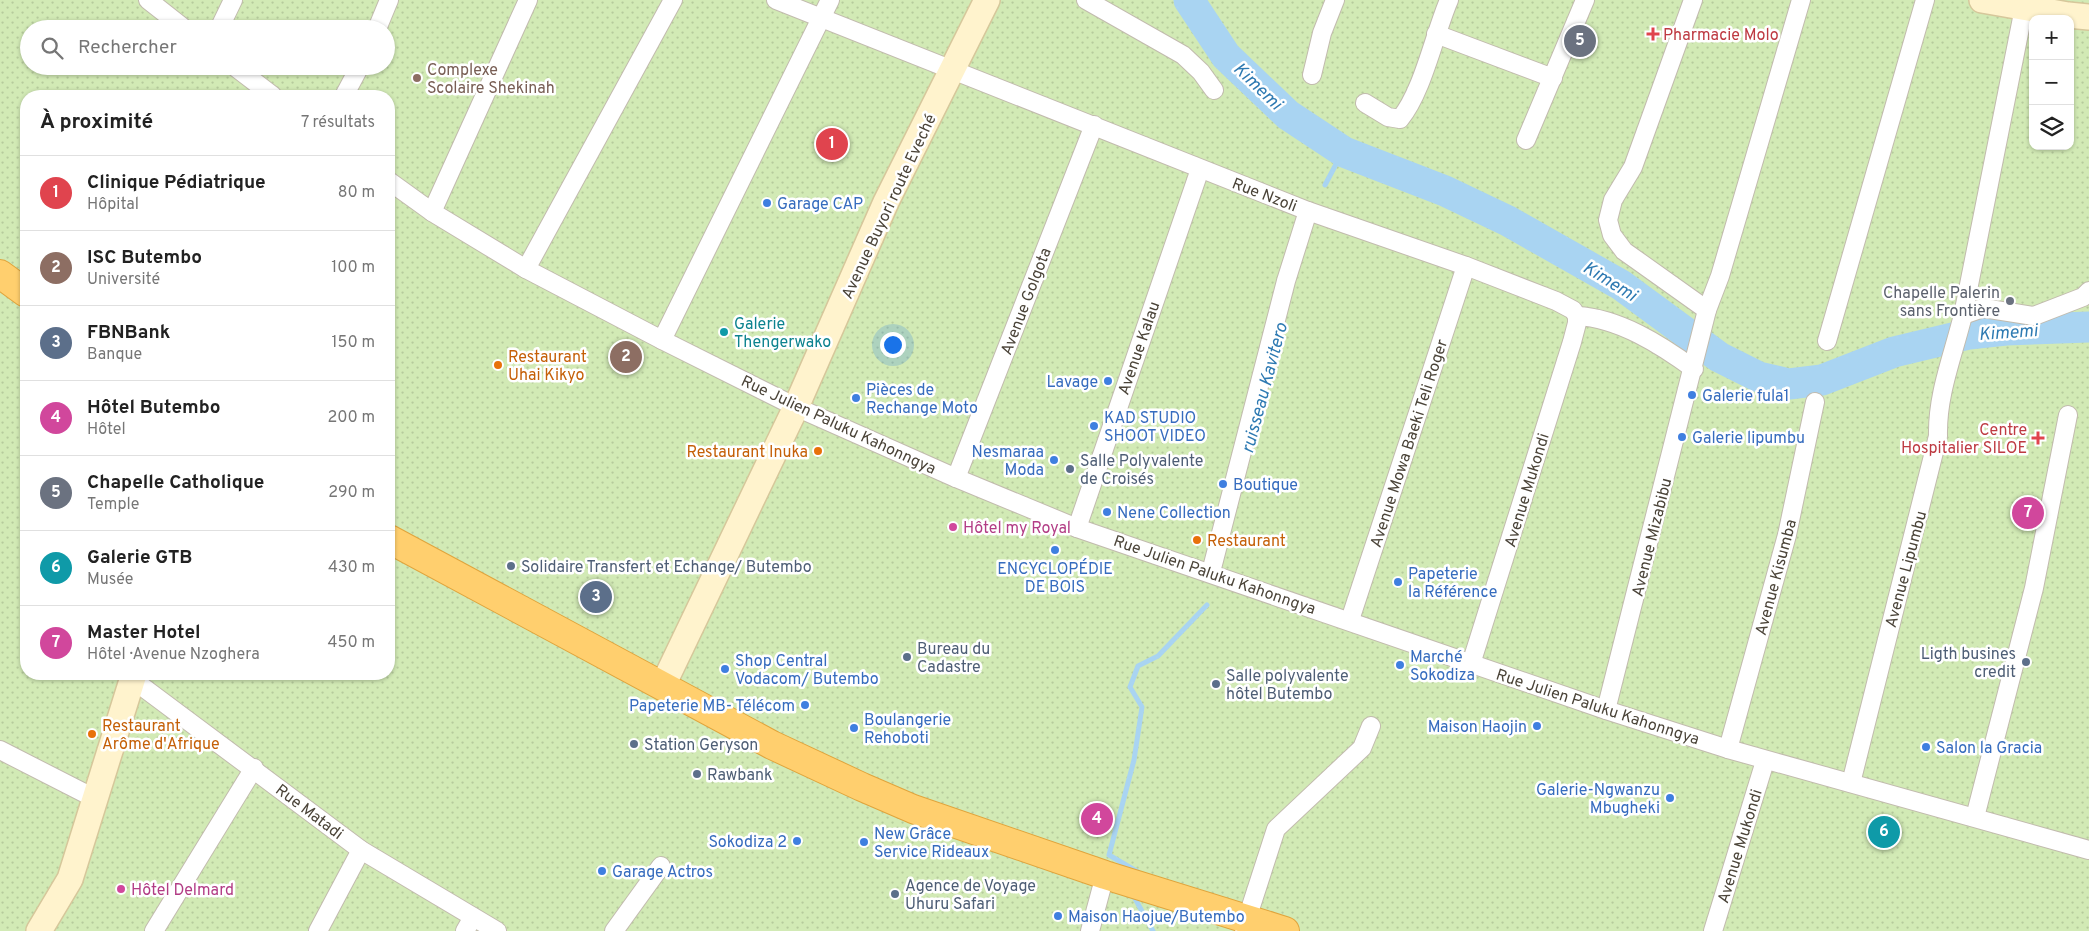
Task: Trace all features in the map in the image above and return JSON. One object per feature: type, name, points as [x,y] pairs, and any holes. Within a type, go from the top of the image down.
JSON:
[{"type":"highway","points":[[0,274],[20,289]]},
{"type":"highway","points":[[395,542],[772,745],[887,798],[1245,925],[1285,931]]},
{"type":"street","points":[[148,0],[174,20]]},
{"type":"street","points":[[223,20],[233,0]]},
{"type":"street","points":[[381,20],[389,0]]},
{"type":"street","points":[[432,212],[528,0]]},
{"type":"street","points":[[526,269],[673,0]]},
{"type":"street","name":"Rue Nzoli","points":[[776,0],[822,16],[1308,211],[1466,266],[1556,301],[1573,310],[1577,316]]},
{"type":"street","points":[[662,340],[830,0]]},
{"type":"street","name":"Avenue Buyori route Eveché","points":[[662,685],[796,407],[886,202],[987,0]]},
{"type":"street","points":[[1086,0],[1183,55],[1201,72],[1214,90]]},
{"type":"street","points":[[1312,75],[1322,33],[1335,0]]},
{"type":"street","points":[[1365,103],[1388,117],[1400,119],[1408,109],[1415,94],[1449,0]]},
{"type":"street","points":[[1526,140],[1585,0]]},
{"type":"street","points":[[1693,0],[1633,167],[1613,200],[1608,220],[1612,236],[1624,251],[1707,314]]},
{"type":"street","name":"Avenue Mizabibu","points":[[1606,710],[1707,314],[1720,276],[1801,0]]},
{"type":"street","points":[[1827,341],[1925,0]]},
{"type":"street","points":[[1982,0],[2089,17]]},
{"type":"street","name":"Avenue Lipumbu","points":[[1851,783],[1938,436],[1937,416],[1947,368],[1954,355],[1963,315],[2024,8]]},
{"type":"street","points":[[1436,34],[1553,78]]},
{"type":"street","points":[[246,75],[265,90]]},
{"type":"street","points":[[347,90],[355,75]]},
{"type":"street","name":"Avenue Golgota","points":[[956,478],[1094,125]]},
{"type":"street","name":"Avenue Kalau","points":[[1077,528],[1200,169]]},
{"type":"street","name":"Rue Julien Paluku Kahonngya","points":[[395,185],[432,212],[526,269],[662,340],[796,407],[956,478],[1077,528],[1211,572],[1606,710],[1765,761],[1975,817],[2089,850]]},
{"type":"street","points":[[1211,572],[1281,299],[1308,211]]},
{"type":"street","name":"Avenue Mowa Baeki Teli Roger","points":[[1350,620],[1466,266]]},
{"type":"street","points":[[1963,315],[1983,308],[2034,316],[2083,297],[2089,291]]},
{"type":"street","points":[[1577,316],[1602,320],[1636,334],[1694,367]]},
{"type":"street","name":"Avenue Mukondi","points":[[1471,664],[1572,342],[1577,316]]},
{"type":"street","name":"Avenue Kisumba","points":[[1728,749],[1788,535],[1814,402]]},
{"type":"street","points":[[1975,817],[2034,588],[2068,415]]},
{"type":"street","points":[[39,931],[70,880],[132,680]]},
{"type":"street","name":"Rue Matadi","points":[[138,680],[361,850],[469,924],[497,931]]},
{"type":"street","points":[[1245,925],[1276,830],[1362,748],[1371,726]]},
{"type":"street","points":[[0,750],[96,799]]},
{"type":"street","name":"Avenue Mukondi","points":[[1713,931],[1765,761]]},
{"type":"street","points":[[154,931],[254,768]]},
{"type":"street","points":[[318,931],[361,850]]},
{"type":"street","points":[[614,931],[661,866]]},
{"type":"street","points":[[1090,931],[1106,876]]},
{"type":"green space","points":[[0,0],[2089,0],[2089,931],[0,931]]},
{"type":"waterway","name":"Kimemi","points":[[1189,0],[1226,56],[1288,115],[1344,152],[1445,191],[1508,221],[1621,285],[1719,357],[1759,377],[1789,384],[1822,380],[1894,352],[1969,334],[2006,330],[2089,327]]},
{"type":"waterway","name":"ruisseau Kavitero","points":[[1325,185],[1343,151]]},
{"type":"waterway","name":"ruisseau Kavitero","points":[[1138,872],[1109,855],[1134,760],[1142,707],[1130,687],[1138,666],[1158,656],[1207,605]]},
{"type":"waterway","name":"ruisseau Kavitero","points":[[1133,895],[1153,931]]},
{"type":"place","name":"Pharmacie Molo","points":[[1653,34]]},
{"type":"place","name":"Chapelle Catholique","points":[[1580,41]]},
{"type":"place","name":"Complexe Scolaire Shekinah","points":[[417,78]]},
{"type":"place","name":"Clinique Pédiatrique","points":[[832,144]]},
{"type":"place","name":"Garage CAP","points":[[767,203]]},
{"type":"place","name":"Chapelle Palerin sans Frontière","points":[[2010,301]]},
{"type":"place","name":"Galerie Thengerwako","points":[[724,332]]},
{"type":"place","name":"ISC Butembo","points":[[626,357]]},
{"type":"place","name":"Restaurant Uhai Kikyo","points":[[498,365]]},
{"type":"place","name":"Lavage","points":[[1108,381]]},
{"type":"place","name":"Galerie fula1","points":[[1692,395]]},
{"type":"place","name":"Pièces de Rechange Moto","points":[[856,398]]},
{"type":"place","name":"KAD STUDIO SHOOT VIDEO","points":[[1094,426]]},
{"type":"place","name":"Galerie lipumbu","points":[[1682,437]]},
{"type":"place","name":"Centre Hospitalier SILOE","points":[[2038,438]]},
{"type":"place","name":"Restaurant Inuka","points":[[818,451]]},
{"type":"place","name":"Nesmaraa Moda","points":[[1054,460]]},
{"type":"place","name":"Salle Polyvalente de Croisés","points":[[1070,469]]},
{"type":"place","name":"Boutique","points":[[1223,484]]},
{"type":"place","name":"Nene Collection","points":[[1107,512]]},
{"type":"place","name":"Master Hotel","points":[[2028,513]]},
{"type":"place","name":"Hôtel my Royal","points":[[953,527]]},
{"type":"place","name":"Restaurant","points":[[1197,540]]},
{"type":"place","name":"ENCYCLOPÉDIE DE BOIS","points":[[1055,550]]},
{"type":"place","name":"Solidaire Transfert et Echange/ Butembo","points":[[511,566]]},
{"type":"place","name":"Papeterie la Référence","points":[[1398,582]]},
{"type":"place","name":"FBNBank","points":[[596,597]]},
{"type":"place","name":"Bureau du Cadastre","points":[[907,657]]},
{"type":"place","name":"Ligth busines credit","points":[[2026,662]]},
{"type":"place","name":"Marché Sokodiza","points":[[1400,665]]},
{"type":"place","name":"Shop Central Vodacom/ Butembo","points":[[725,669]]},
{"type":"place","name":"Salle polyvalente hôtel Butembo","points":[[1216,684]]},
{"type":"place","name":"Papeterie MB- Télécom","points":[[805,705]]},
{"type":"place","name":"Maison Haojin","points":[[1537,726]]},
{"type":"place","name":"Boulangerie Rehoboti","points":[[854,728]]},
{"type":"place","name":"Restaurant Arôme d'Afrique","points":[[92,734]]},
{"type":"place","name":"Station Geryson","points":[[634,744]]},
{"type":"place","name":"Salon la Gracia","points":[[1926,747]]},
{"type":"place","name":"Rawbank","points":[[697,774]]},
{"type":"place","name":"Galerie-Ngwanzu Mbugheki","points":[[1670,798]]},
{"type":"place","name":"Hôtel Butembo","points":[[1097,819]]},
{"type":"place","name":"Galerie GTB","points":[[1884,832]]},
{"type":"place","name":"Sokodiza 2","points":[[797,841]]},
{"type":"place","name":"New Grâce Service Rideaux","points":[[864,842]]},
{"type":"place","name":"Garage Actros","points":[[602,871]]},
{"type":"place","name":"Hôtel Delmard","points":[[121,889]]},
{"type":"place","name":"Agence de Voyage Uhuru Safari","points":[[895,894]]},
{"type":"place","name":"Maison Haojue/Butembo","points":[[1058,916]]}]
